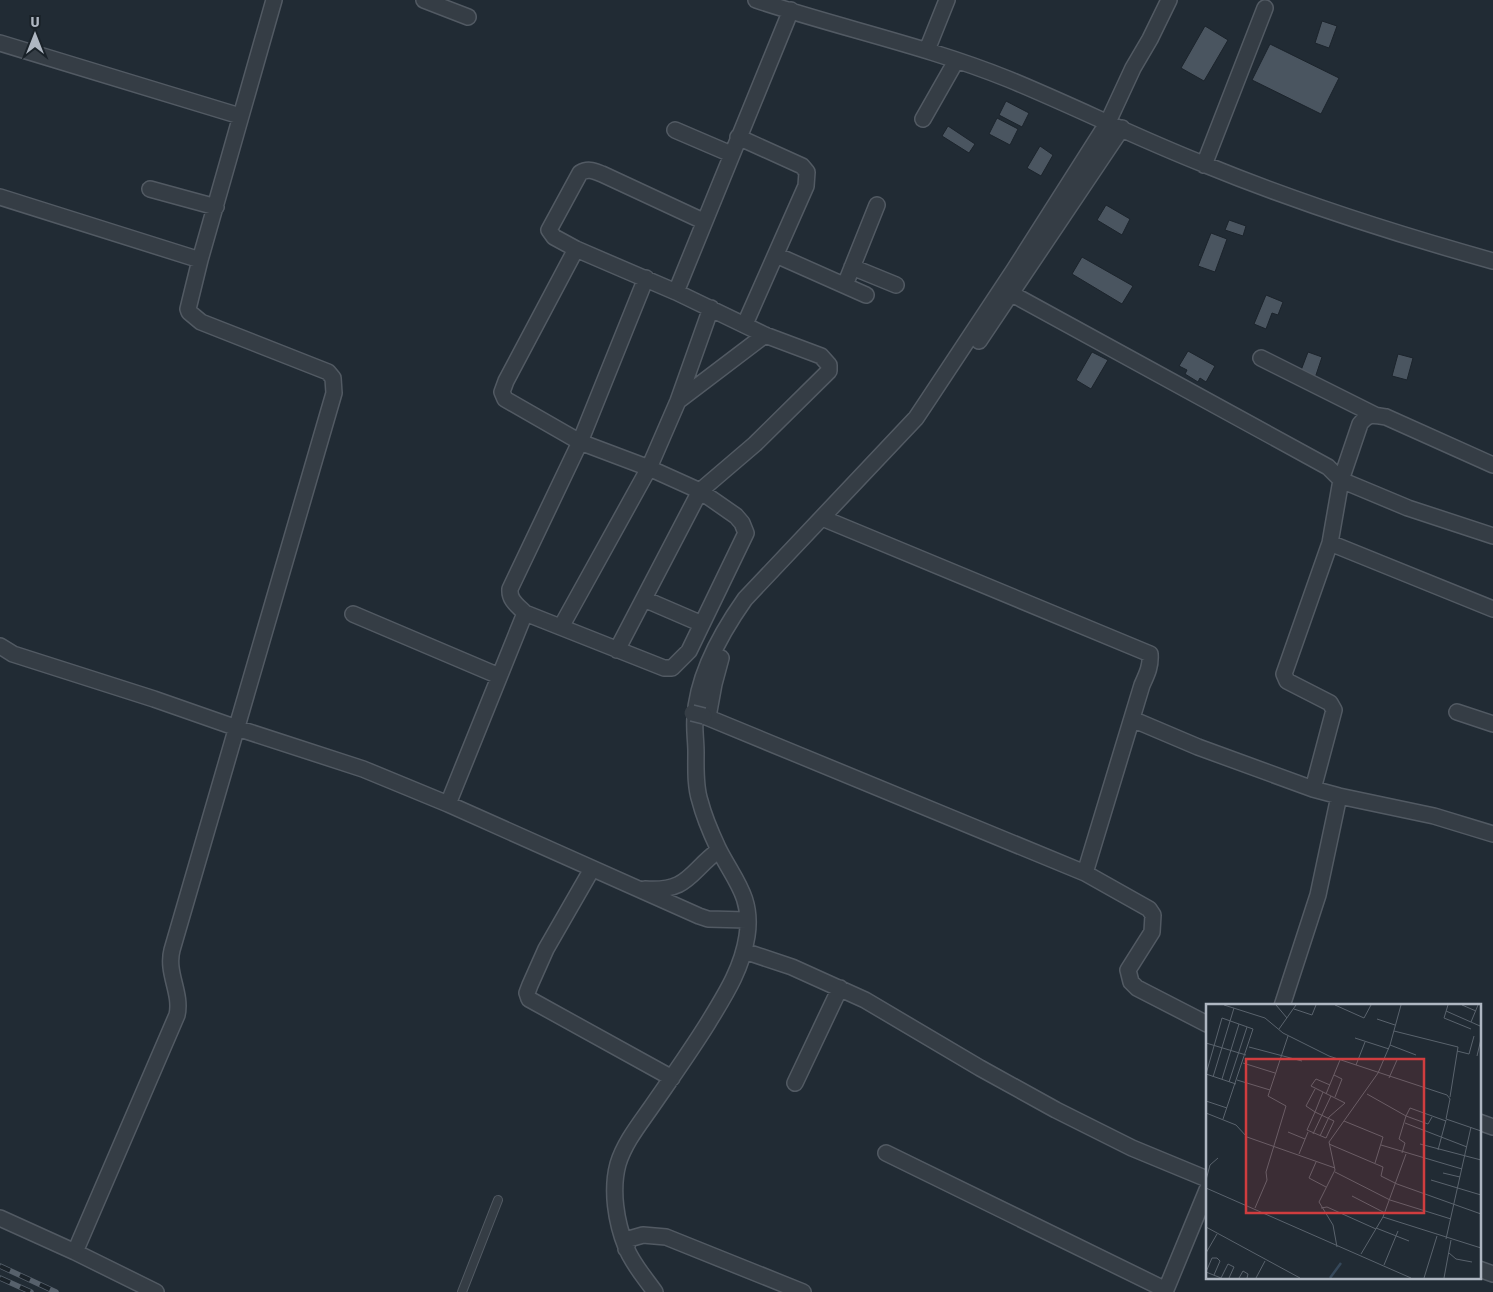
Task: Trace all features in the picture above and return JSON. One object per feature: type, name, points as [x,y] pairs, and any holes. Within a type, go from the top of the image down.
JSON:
[{"type":"street","points":[[75,1252],[177,1015],[178,1002],[170,968],[170,958],[334,393],[333,378],[328,372],[201,322],[189,312],[188,305],[200,260],[274,0]]},
{"type":"street","points":[[424,0],[468,17]]},
{"type":"street","points":[[927,50],[947,0]]},
{"type":"street","points":[[655,1292],[633,1241],[618,1222],[615,1182],[618,1166],[624,1148],[731,986],[744,951],[747,934],[745,899],[742,889],[719,850],[699,800],[696,762],[700,716],[699,694],[708,666],[727,625],[745,599],[916,418],[1014,270],[1108,122],[1133,68],[1169,0]]},
{"type":"street","points":[[761,1],[927,50],[1007,78],[1204,165],[1324,209],[1493,261]]},
{"type":"street","points":[[1204,165],[1265,8]]},
{"type":"street","points":[[676,292],[703,221],[791,10]]},
{"type":"street","points":[[0,43],[240,116]]},
{"type":"street","points":[[923,118],[956,61]]},
{"type":"street","points":[[700,716],[714,684],[728,641],[742,616],[760,592],[919,420],[946,388],[1012,294],[1122,128]]},
{"type":"street","points":[[675,130],[731,154]]},
{"type":"street","points":[[738,138],[802,166],[807,172],[806,186],[744,324]]},
{"type":"street","points":[[617,650],[700,491],[755,444],[829,371],[829,365],[821,356],[765,335],[646,278],[576,249],[554,238],[549,230],[580,173],[584,170],[591,170],[602,174],[703,221]]},
{"type":"street","points":[[150,189],[216,207]]},
{"type":"street","points":[[0,197],[200,260]]},
{"type":"street","points":[[845,286],[877,205]]},
{"type":"street","points":[[576,249],[506,381],[502,392],[504,399],[580,442],[649,468],[700,491],[742,522],[746,533],[689,651],[672,668],[664,668],[525,613],[512,601],[509,595],[510,589],[580,442],[646,278]]},
{"type":"street","points":[[776,255],[866,295]]},
{"type":"street","points":[[852,266],[896,286]]},
{"type":"street","points":[[1012,294],[1328,467],[1341,480],[1408,508],[1493,536]]},
{"type":"street","points":[[561,627],[649,468],[678,401],[711,308]]},
{"type":"street","points":[[678,401],[765,335]]},
{"type":"street","points":[[1261,358],[1375,415],[1386,417],[1493,465]]},
{"type":"street","points":[[1313,789],[1334,710],[1330,703],[1287,681],[1284,674],[1330,543],[1341,480],[1360,424],[1365,417],[1375,415]]},
{"type":"street","points":[[827,520],[1150,654],[1151,662],[1142,684],[1085,873]]},
{"type":"street","points":[[1330,543],[1493,609]]},
{"type":"street","points":[[644,598],[702,624]]},
{"type":"street","points":[[448,804],[525,613]]},
{"type":"street","points":[[353,614],[499,676]]},
{"type":"street","points":[[0,646],[13,654],[363,769],[448,804],[699,916],[747,920]]},
{"type":"street","points":[[1457,712],[1493,724]]},
{"type":"street","points":[[700,716],[1085,873],[1149,909],[1154,915],[1152,932],[1128,970],[1131,982],[1137,988],[1206,1023]]},
{"type":"street","points":[[1132,719],[1198,747],[1313,789],[1434,816],[1493,834]]},
{"type":"street","points":[[1283,1004],[1318,895],[1339,796]]},
{"type":"street","points":[[636,889],[660,890],[679,886],[694,874],[704,861],[719,850]]},
{"type":"street","points":[[592,869],[546,949],[527,993],[529,999],[672,1078]]},
{"type":"street","points":[[744,951],[792,967],[865,1000],[980,1068],[1056,1110],[1132,1148],[1206,1179]]},
{"type":"street","points":[[795,1083],[840,988]]},
{"type":"street","points":[[1480,1122],[1493,1127]]},
{"type":"street","points":[[886,1152],[1166,1291],[1206,1192]]},
{"type":"street","points":[[0,1218],[156,1292]]},
{"type":"street","points":[[633,1241],[666,1238],[680,1242],[802,1292]]},
{"type":"street","points":[[1480,1270],[1493,1274]]},
{"type":"lane","points":[[462,1292],[498,1200]]},
{"type":"building","points":[[1322,21],[1337,26],[1329,48],[1315,43]]},
{"type":"building","points":[[1205,26],[1228,40],[1204,81],[1181,68]]},
{"type":"building","points":[[1270,44],[1339,78],[1321,114],[1252,80]]},
{"type":"building","points":[[1006,101],[1029,113],[1022,127],[999,115]]},
{"type":"building","points":[[997,118],[1018,129],[1010,145],[989,134]]},
{"type":"building","points":[[948,126],[975,144],[969,153],[942,136]]},
{"type":"building","points":[[1040,146],[1053,155],[1041,176],[1027,168]]},
{"type":"building","points":[[1106,205],[1130,219],[1122,235],[1097,220]]},
{"type":"building","points":[[1229,220],[1246,226],[1243,236],[1225,230]]},
{"type":"building","points":[[1211,233],[1227,239],[1215,272],[1198,266]]},
{"type":"building","points":[[1082,257],[1133,286],[1122,304],[1072,274]]},
{"type":"building","points":[[1266,295],[1283,302],[1278,315],[1272,313],[1266,329],[1254,324]]},
{"type":"building","points":[[1188,351],[1215,366],[1206,382],[1200,378],[1198,382],[1185,374],[1187,370],[1179,366]]},
{"type":"building","points":[[1092,352],[1108,360],[1091,389],[1076,380]]},
{"type":"building","points":[[1308,352],[1322,357],[1315,378],[1300,373]]},
{"type":"building","points":[[1398,354],[1413,358],[1407,380],[1392,376]]},
{"type":"railway","points":[[0,1266],[56,1292]]},
{"type":"railway","points":[[0,1278],[31,1292]]}]
